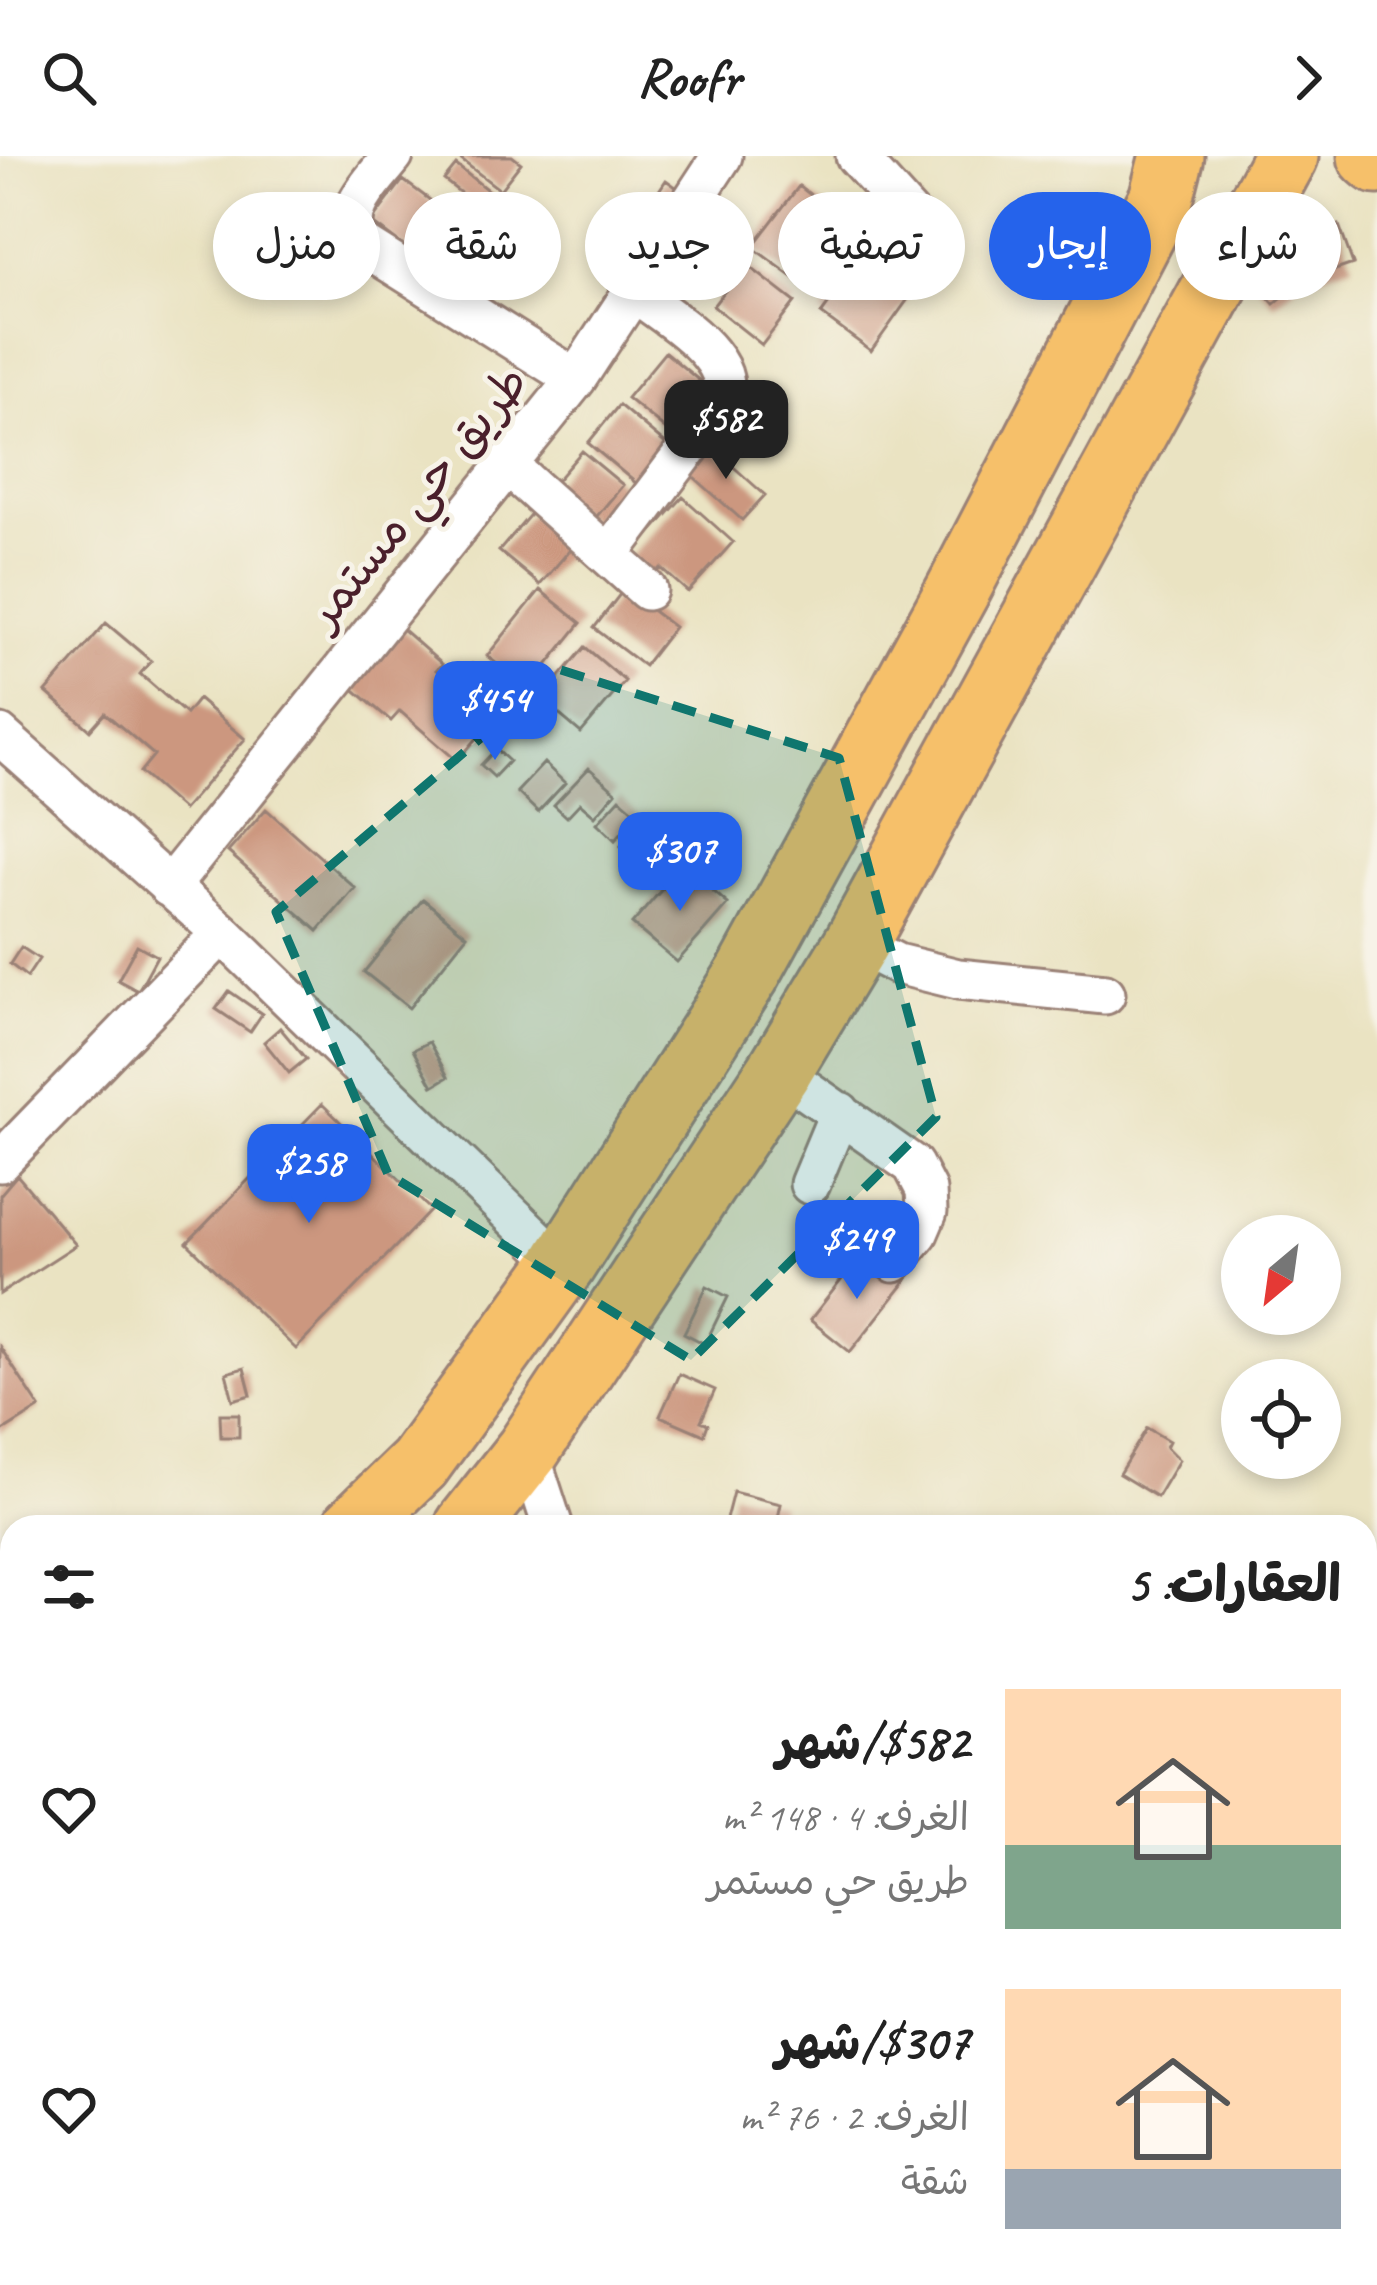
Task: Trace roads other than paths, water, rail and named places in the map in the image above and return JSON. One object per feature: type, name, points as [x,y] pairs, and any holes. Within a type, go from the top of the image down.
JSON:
[{"type":"main road","points":[[366,1515],[419,1464],[563,1265],[748,974],[958,590],[1151,220],[1172,156]]},
{"type":"main road","points":[[477,1515],[528,1450],[779,1071],[856,943],[1286,156]]},
{"type":"main road","points":[[1370,156],[1377,162]]},
{"type":"street","points":[[393,156],[351,215],[351,231],[358,242],[576,379]]},
{"type":"street","name":"طريق حي مستمر","points":[[699,192],[722,156]]},
{"type":"street","points":[[856,156],[889,192]]},
{"type":"street","name":"طريق حي مستمر","points":[[169,886],[576,379],[630,300]]},
{"type":"street","points":[[608,555],[718,409],[726,390],[718,361],[645,300]]},
{"type":"street","points":[[506,464],[647,590]]},
{"type":"street","points":[[0,735],[222,934],[563,1265]]},
{"type":"street","points":[[0,1162],[222,934]]},
{"type":"street","points":[[856,943],[897,964],[958,979],[1105,994]]},
{"type":"street","points":[[779,1071],[913,1165],[926,1190],[927,1212],[894,1262]]},
{"type":"street","points":[[810,1184],[840,1112]]},
{"type":"street","points":[[528,1450],[550,1515]]}]
